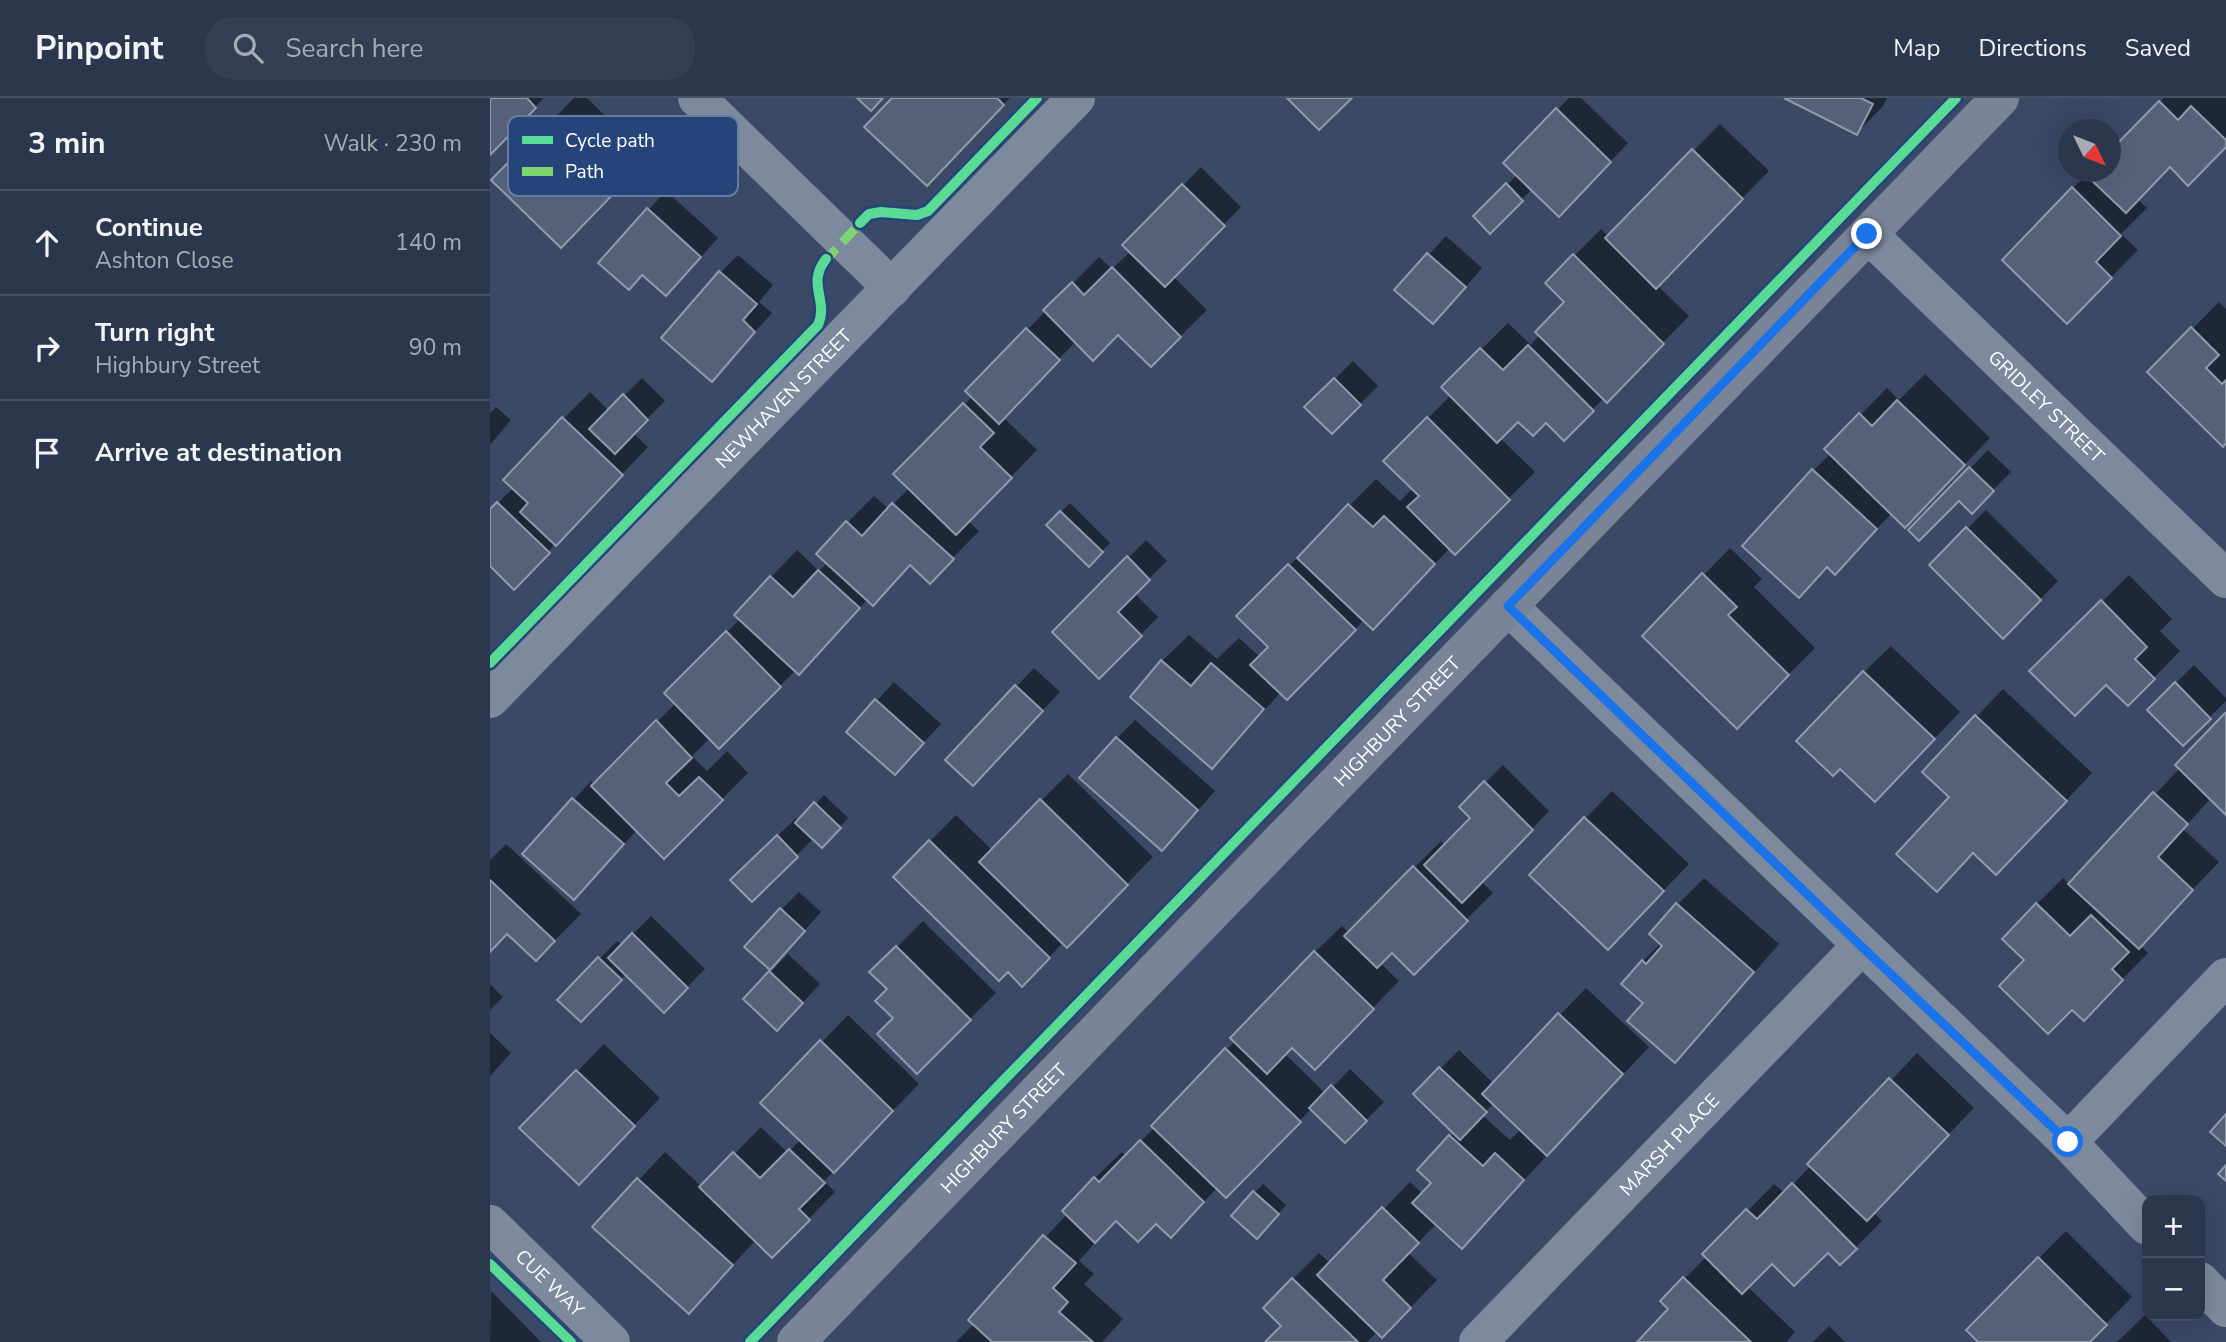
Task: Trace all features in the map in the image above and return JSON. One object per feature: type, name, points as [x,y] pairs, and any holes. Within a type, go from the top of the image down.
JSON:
[{"type":"street","points":[[697,98],[715,116]]},
{"type":"street","name":"NEWHAVEN STREET","points":[[490,699],[1076,98]]},
{"type":"street","name":"HIGHBURY STREET","points":[[796,1342],[2000,98]]},
{"type":"street","points":[[738,138],[892,288]]},
{"type":"street","name":"GRIDLEY STREET","points":[[1867,234],[2226,579]]},
{"type":"street","points":[[1508,606],[2068,1142],[2142,1221]]},
{"type":"street","name":"MARSH PLACE","points":[[1484,1340],[1861,946]]},
{"type":"street","points":[[2068,1142],[2226,977]]},
{"type":"street","name":"CUE WAY","points":[[490,1224],[611,1342]]},
{"type":"street","points":[[2205,1286],[2226,1308]]},
{"type":"building","points":[[490,98],[527,98],[536,108],[528,116],[508,116],[508,137],[490,155]]},
{"type":"building","points":[[857,98],[883,98],[871,111]]},
{"type":"building","points":[[892,98],[997,98],[1004,105],[927,186],[864,127]]},
{"type":"building","points":[[1287,98],[1352,98],[1319,130]]},
{"type":"building","points":[[1784,98],[1861,98],[1873,104],[1857,135]]},
{"type":"building","points":[[2159,101],[2178,120],[2191,106],[2226,140],[2226,147],[2188,186],[2170,167],[2126,213],[2093,182],[2121,182],[2121,140]]},
{"type":"building","points":[[1556,108],[1611,162],[1559,217],[1503,163]]},
{"type":"building","points":[[1692,149],[1743,199],[1656,289],[1605,238]]},
{"type":"building","points":[[508,163],[508,196],[611,196],[561,248],[491,180]]},
{"type":"building","points":[[1506,183],[1523,201],[1490,234],[1473,216]]},
{"type":"building","points":[[1182,184],[1225,226],[1165,287],[1122,245]]},
{"type":"building","points":[[2072,187],[2121,236],[2096,262],[2112,278],[2067,324],[2002,260]]},
{"type":"building","points":[[647,208],[701,257],[666,296],[642,275],[629,290],[598,263]]},
{"type":"building","points":[[1427,253],[1466,287],[1433,324],[1394,290]]},
{"type":"building","points":[[1573,254],[1664,344],[1607,403],[1535,332],[1564,302],[1545,283]]},
{"type":"building","points":[[1112,267],[1181,337],[1151,367],[1118,335],[1093,361],[1043,310],[1072,282],[1084,295]]},
{"type":"building","points":[[719,271],[757,304],[743,320],[755,332],[712,382],[661,338]]},
{"type":"building","points":[[2191,327],[2219,355],[2206,368],[2222,384],[2226,380],[2226,443],[2223,447],[2147,372]]},
{"type":"building","points":[[1026,328],[1060,360],[999,424],[965,391]]},
{"type":"building","points":[[1528,345],[1594,411],[1564,441],[1546,423],[1533,436],[1518,422],[1497,443],[1441,387],[1480,348],[1503,370]]},
{"type":"building","points":[[1334,378],[1361,405],[1332,434],[1304,407]]},
{"type":"building","points":[[623,394],[648,420],[615,454],[589,429]]},
{"type":"building","points":[[1897,400],[1965,465],[1905,528],[1824,449],[1859,413],[1872,426]]},
{"type":"building","points":[[963,403],[994,433],[980,447],[1012,478],[956,535],[893,474]]},
{"type":"building","points":[[562,417],[623,475],[556,546],[520,512],[528,503],[503,480]]},
{"type":"building","points":[[1427,417],[1510,500],[1455,555],[1407,507],[1419,496],[1383,461]]},
{"type":"building","points":[[1969,467],[1994,491],[1972,514],[1959,501],[1919,541],[1908,530]]},
{"type":"building","points":[[1812,469],[1877,529],[1835,575],[1827,567],[1799,598],[1742,546]]},
{"type":"building","points":[[497,502],[550,553],[514,590],[490,566],[490,509]]},
{"type":"building","points":[[892,503],[954,559],[930,584],[910,565],[873,606],[816,554],[846,521],[862,536]]},
{"type":"building","points":[[1348,504],[1373,527],[1384,516],[1435,564],[1373,630],[1297,558]]},
{"type":"building","points":[[1060,511],[1103,552],[1089,567],[1046,525]]},
{"type":"building","points":[[1966,527],[2041,600],[2003,639],[1929,565]]},
{"type":"building","points":[[1127,556],[1150,580],[1118,612],[1142,636],[1099,679],[1052,632]]},
{"type":"building","points":[[1288,564],[1356,630],[1287,700],[1250,665],[1268,647],[1236,616]]},
{"type":"building","points":[[818,570],[860,608],[799,675],[734,615],[770,576],[793,597]]},
{"type":"building","points":[[1702,573],[1737,607],[1728,615],[1789,675],[1737,729],[1642,636]]},
{"type":"building","points":[[2101,600],[2147,647],[2135,659],[2155,679],[2128,706],[2106,685],[2075,716],[2029,671]]},
{"type":"building","points":[[726,631],[781,687],[719,749],[664,693]]},
{"type":"building","points":[[1161,660],[1191,686],[1211,663],[1264,709],[1212,769],[1130,697]]},
{"type":"building","points":[[1863,671],[1935,739],[1875,802],[1840,769],[1833,776],[1796,741]]},
{"type":"building","points":[[2175,682],[2211,719],[2183,746],[2147,710]]},
{"type":"building","points":[[1015,685],[1043,711],[973,786],[945,760]]},
{"type":"building","points":[[875,699],[924,743],[895,775],[846,732]]},
{"type":"building","points":[[2226,714],[2226,815],[2175,765]]},
{"type":"building","points":[[1975,715],[2067,801],[1996,875],[1973,853],[1937,892],[1896,854],[1949,797],[1922,772]]},
{"type":"building","points":[[656,720],[692,758],[666,783],[679,796],[699,777],[723,800],[664,859],[591,786]]},
{"type":"building","points":[[1116,737],[1198,810],[1162,851],[1079,778]]},
{"type":"building","points":[[1484,781],[1533,830],[1462,903],[1424,865],[1470,818],[1459,807]]},
{"type":"building","points":[[2153,792],[2188,824],[2158,857],[2193,890],[2139,949],[2068,884]]},
{"type":"building","points":[[572,798],[624,844],[574,900],[522,854]]},
{"type":"building","points":[[1040,799],[1128,885],[1067,948],[979,862]]},
{"type":"building","points":[[814,802],[841,828],[822,848],[795,823]]},
{"type":"building","points":[[1584,817],[1664,891],[1608,950],[1529,875]]},
{"type":"building","points":[[777,835],[798,857],[752,902],[730,880]]},
{"type":"building","points":[[929,840],[1050,958],[1022,987],[1008,972],[999,981],[893,877]]},
{"type":"building","points":[[1413,866],[1468,921],[1414,975],[1392,953],[1377,968],[1344,936]]},
{"type":"building","points":[[490,880],[555,941],[536,961],[507,934],[490,952]]},
{"type":"building","points":[[1676,903],[1754,972],[1675,1063],[1627,1021],[1643,1003],[1621,984],[1642,960],[1646,964],[1662,946],[1649,934]]},
{"type":"building","points":[[2036,903],[2070,936],[2091,915],[2129,952],[2112,969],[2123,980],[2084,1021],[2072,1010],[2048,1034],[1999,986],[2024,960],[2002,939]]},
{"type":"building","points":[[780,908],[805,931],[770,970],[744,947]]},
{"type":"building","points":[[632,933],[688,988],[664,1013],[608,958]]},
{"type":"building","points":[[896,946],[971,1020],[917,1074],[877,1034],[893,1018],[875,1001],[887,989],[869,972]]},
{"type":"building","points":[[1314,951],[1374,1009],[1315,1070],[1292,1048],[1267,1074],[1230,1038]]},
{"type":"building","points":[[598,957],[622,980],[581,1022],[557,1000]]},
{"type":"building","points":[[769,971],[803,1003],[777,1031],[743,999]]},
{"type":"building","points":[[1558,1013],[1623,1074],[1547,1156],[1482,1094]]},
{"type":"building","points":[[820,1040],[893,1111],[834,1173],[760,1103]]},
{"type":"building","points":[[1225,1048],[1301,1122],[1226,1198],[1151,1126]]},
{"type":"building","points":[[1439,1067],[1487,1112],[1460,1140],[1413,1094]]},
{"type":"building","points":[[576,1070],[635,1126],[579,1185],[519,1128]]},
{"type":"building","points":[[1889,1078],[1949,1135],[1867,1221],[1807,1164]]},
{"type":"building","points":[[1331,1085],[1367,1121],[1345,1143],[1309,1108]]},
{"type":"building","points":[[2226,1114],[2226,1146],[2210,1132]]},
{"type":"building","points":[[1449,1135],[1483,1166],[1495,1153],[1524,1180],[1462,1249],[1412,1203],[1431,1183],[1417,1170]]},
{"type":"building","points":[[1140,1140],[1204,1202],[1171,1238],[1156,1224],[1138,1242],[1116,1221],[1095,1243],[1062,1211],[1094,1177],[1099,1182]]},
{"type":"building","points":[[789,1149],[825,1183],[799,1209],[810,1220],[772,1258],[699,1187],[733,1152],[760,1178]]},
{"type":"building","points":[[2226,1165],[2226,1181],[2218,1174]]},
{"type":"building","points":[[637,1178],[733,1265],[689,1314],[592,1227]]},
{"type":"building","points":[[1792,1183],[1857,1249],[1840,1265],[1828,1253],[1794,1286],[1772,1264],[1742,1294],[1702,1254],[1746,1209],[1757,1219]]},
{"type":"building","points":[[1253,1191],[1279,1214],[1257,1239],[1231,1216]]},
{"type":"building","points":[[1382,1207],[1419,1243],[1383,1280],[1411,1308],[1382,1338],[1317,1275]]},
{"type":"building","points":[[1043,1235],[1076,1263],[1053,1288],[1068,1302],[1059,1312],[1093,1342],[992,1342],[968,1320]]},
{"type":"building","points":[[2038,1257],[2107,1325],[2090,1342],[1978,1342],[1966,1330]]},
{"type":"building","points":[[1683,1277],[1751,1342],[1637,1342],[1668,1309],[1660,1301]]},
{"type":"building","points":[[1292,1278],[1358,1342],[1265,1342],[1281,1326],[1263,1308]]},
{"type":"marked path","points":[[824,262],[864,219]]},
{"type":"cycle path","points":[[860,223],[869,214],[881,212],[917,215],[928,211],[1037,98]]},
{"type":"cycle path","points":[[750,1342],[1956,98]]},
{"type":"cycle path","points":[[490,663],[818,325],[821,316],[818,276],[826,259]]},
{"type":"cycle path","points":[[490,1264],[571,1342]]},
{"type":"route","points":[[1867,234],[1508,606],[2068,1142]]}]
